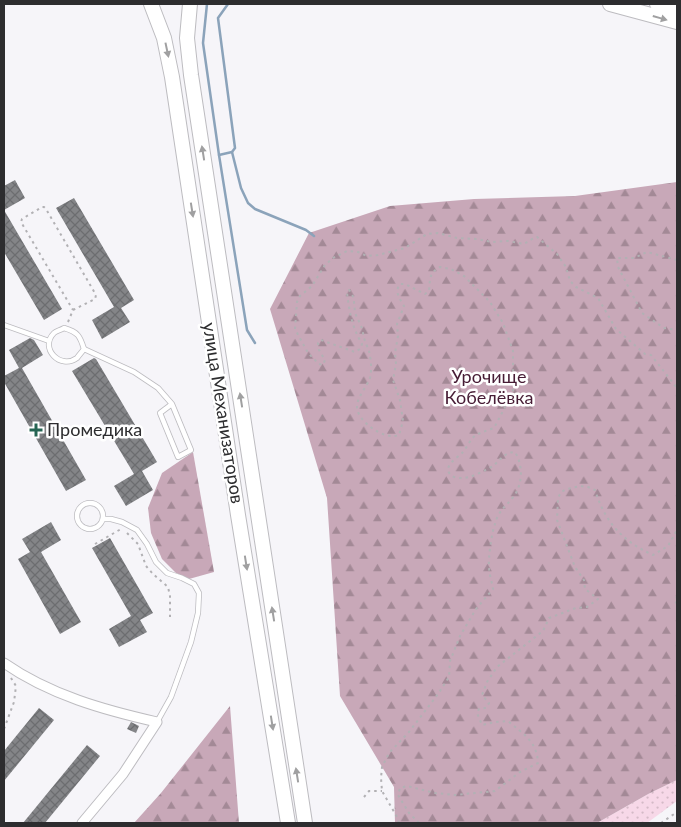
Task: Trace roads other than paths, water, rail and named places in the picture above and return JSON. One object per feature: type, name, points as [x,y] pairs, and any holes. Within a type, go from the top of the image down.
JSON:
[{"type":"main road","name":"улица Механизаторов","points":[[151,4],[164,38],[172,77],[238,515],[288,823]]},
{"type":"main road","name":"улица Механизаторов","points":[[190,4],[187,38],[191,75],[304,823]]},
{"type":"main road","points":[[610,4],[677,22]]},
{"type":"main road","points":[[657,4],[677,9]]},
{"type":"street","points":[[4,663],[47,687],[82,702],[109,711],[157,722],[123,774],[82,823]]},
{"type":"lane","points":[[4,325],[49,341]]},
{"type":"lane","points":[[64,328],[75,331],[81,339],[84,349],[76,358],[66,362],[56,360],[50,352],[49,341],[54,332],[64,328]]},
{"type":"lane","points":[[84,349],[134,372],[158,388],[172,404],[191,450],[178,457],[160,413],[172,404]]},
{"type":"lane","points":[[86,503],[95,504],[102,510],[103,519],[98,526],[89,529],[81,526],[77,517],[79,509],[86,503]]},
{"type":"lane","points":[[103,519],[122,522],[137,530],[156,562],[167,573],[194,584],[199,594],[198,614],[191,642],[171,697],[157,722]]},
{"type":"waterway","points":[[207,4],[203,43],[219,155]]},
{"type":"waterway","points":[[228,4],[218,18],[235,148],[232,152],[219,155],[247,330],[255,343]]},
{"type":"waterway","points":[[232,152],[241,188],[248,203],[255,209],[306,230],[314,236]]},
{"type":"place","name":"Промедика","points":[[36,430]]},
{"type":"park label","name":"Урочище Кобелёвка","points":[[489,387]]}]
